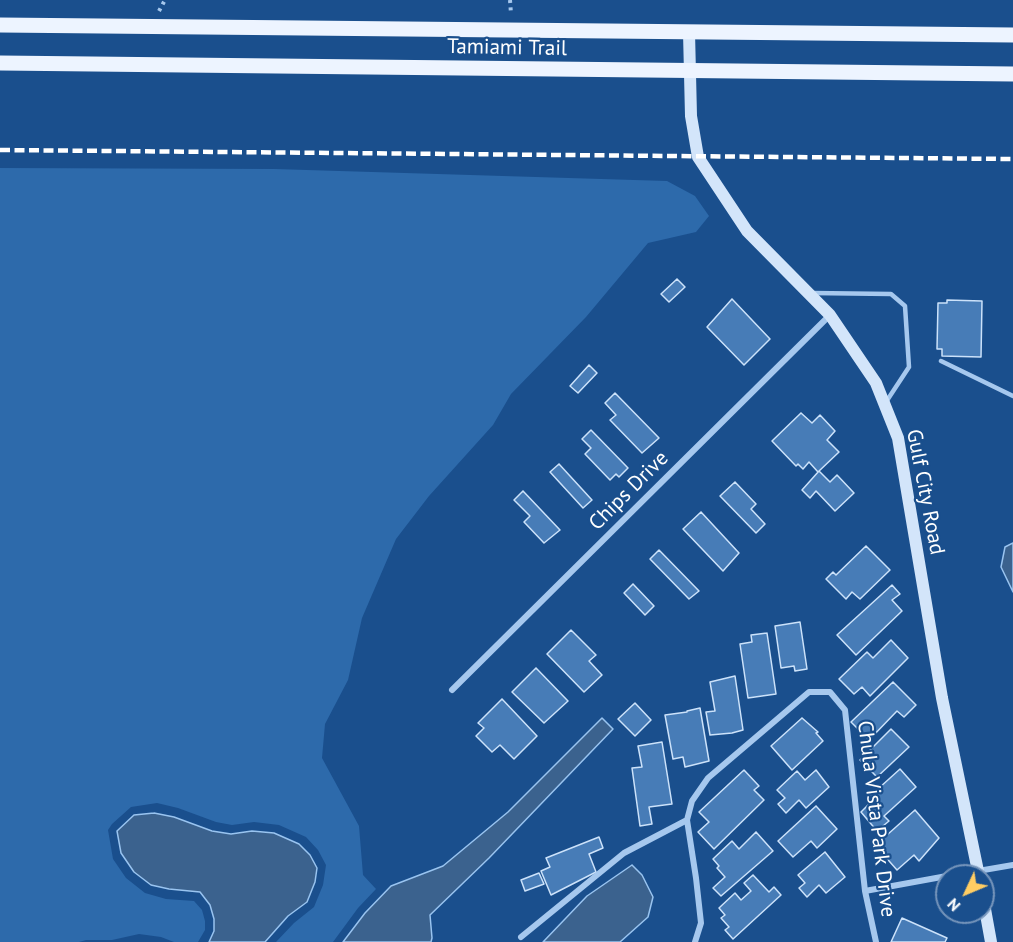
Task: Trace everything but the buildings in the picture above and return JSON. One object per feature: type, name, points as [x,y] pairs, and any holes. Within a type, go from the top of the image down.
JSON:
[{"type":"main road","name":"Tamiami Trail","points":[[0,25],[1013,35]]},
{"type":"main road","name":"Tamiami Trail","points":[[0,63],[1013,74]]},
{"type":"street","name":"Gulf City Road","points":[[689,32],[692,117],[698,157],[747,231],[830,315],[876,383],[898,438],[942,698],[976,864]]},
{"type":"street","name":"Chips Drive","points":[[452,690],[830,315]]},
{"type":"street","name":"Chula Vista Park Drive","points":[[687,820],[692,801],[708,778],[809,692],[830,692],[845,710],[865,891],[876,942]]},
{"type":"street","points":[[521,937],[624,853],[687,820],[701,923],[695,942]]},
{"type":"street","points":[[995,869],[1013,865]]},
{"type":"street","points":[[865,891],[935,878]]},
{"type":"street","points":[[988,924],[991,942]]},
{"type":"lane","points":[[808,293],[891,294],[905,306],[909,367],[885,404]]},
{"type":"lane","points":[[942,361],[1013,396]]},
{"type":"shaded area","points":[[0,168],[274,169],[667,181],[695,196],[709,216],[696,232],[648,243],[586,317],[511,394],[493,425],[429,496],[396,539],[362,618],[348,680],[325,724],[322,758],[359,826],[363,875],[376,889],[358,908],[333,942],[276,942],[314,907],[323,885],[326,865],[318,850],[306,837],[279,825],[254,822],[232,825],[157,803],[131,807],[112,824],[108,830],[113,859],[126,878],[145,893],[166,899],[194,901],[202,910],[205,921],[205,930],[198,942],[174,942],[161,937],[139,934],[112,940],[79,942],[0,942]]},
{"type":"shaded area","points":[[1013,543],[1013,592],[1001,567],[1005,547]]},
{"type":"shaded area","points":[[602,718],[613,729],[489,858],[430,915],[431,942],[343,942],[365,913],[391,886],[443,866],[508,812]]},
{"type":"shaded area","points":[[154,813],[174,817],[212,831],[231,834],[252,831],[274,833],[299,844],[310,855],[317,868],[315,882],[307,902],[288,916],[265,942],[209,942],[214,931],[214,919],[210,905],[200,892],[151,885],[134,872],[121,853],[117,831],[134,815]]},
{"type":"shaded area","points":[[632,865],[642,875],[653,897],[648,917],[620,942],[543,942],[587,896]]},
{"type":"railway","points":[[0,150],[1013,159]]}]
